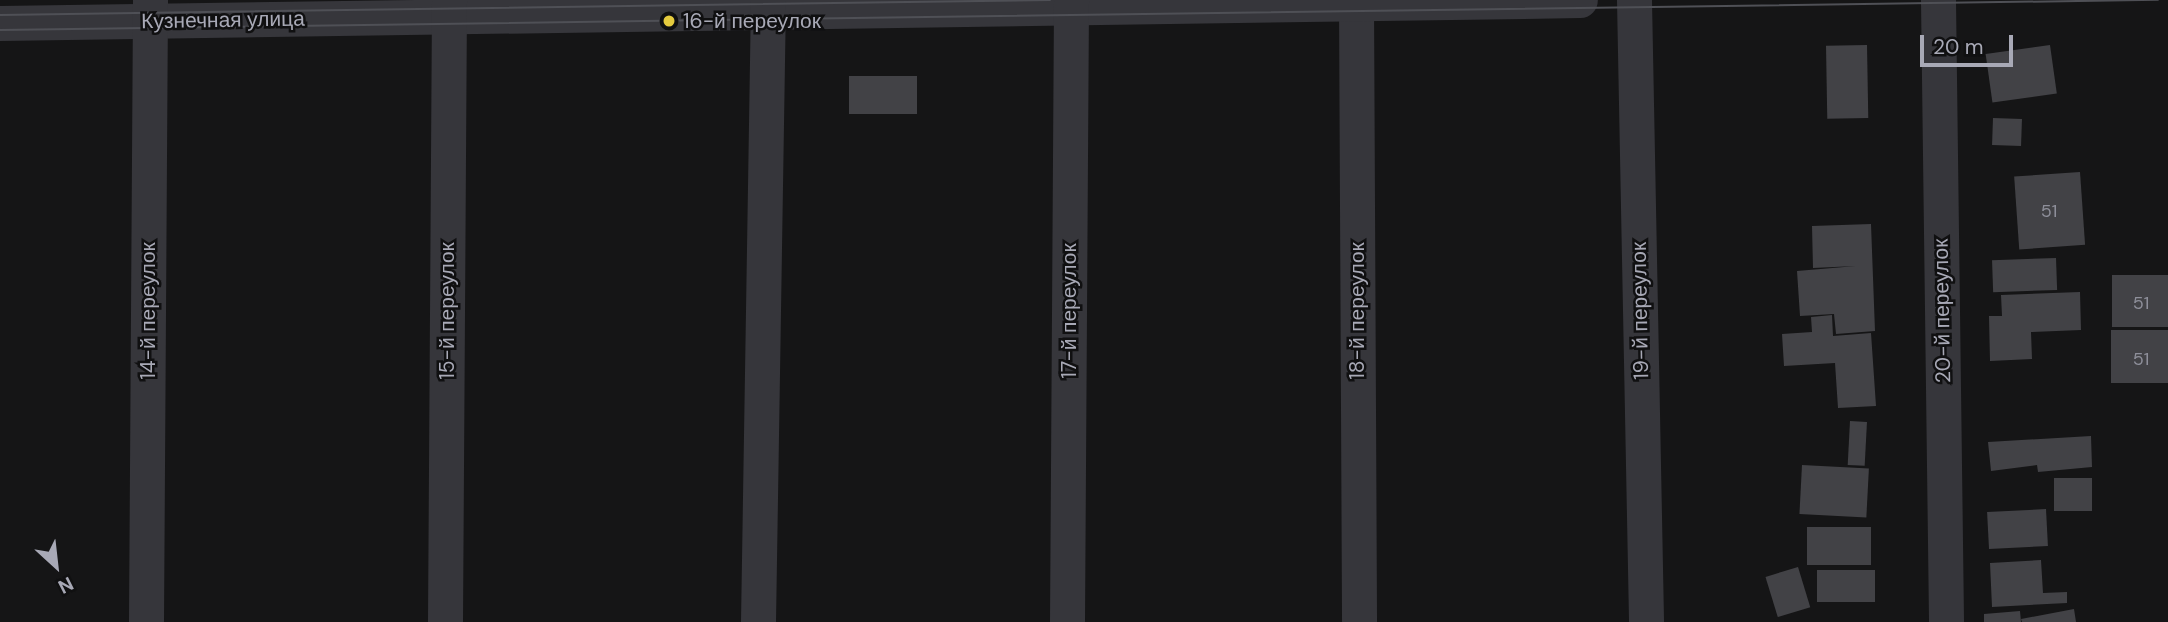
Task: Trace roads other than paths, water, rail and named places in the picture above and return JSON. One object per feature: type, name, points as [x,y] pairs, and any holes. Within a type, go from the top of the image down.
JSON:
[{"type":"street","name":"Кузнечная улица","points":[[0,23],[150,10],[1580,0]]},
{"type":"street","name":"19-й переулок","points":[[1634,0],[1646,622]]},
{"type":"street","name":"20-й переулок","points":[[1938,0],[1946,622]]},
{"type":"street","name":"18-й переулок","points":[[1356,1],[1359,622]]},
{"type":"street","name":"17-й переулок","points":[[1067,622],[1071,4]]},
{"type":"street","points":[[758,622],[768,6]]},
{"type":"street","name":"15-й переулок","points":[[445,622],[449,8]]},
{"type":"street","name":"14-й переулок","points":[[146,622],[150,10]]},
{"type":"tram line","points":[[0,15],[1050,0]]},
{"type":"tram line","points":[[0,30],[2158,0]]},
{"type":"place","name":"16-й переулок","points":[[669,21]]}]
